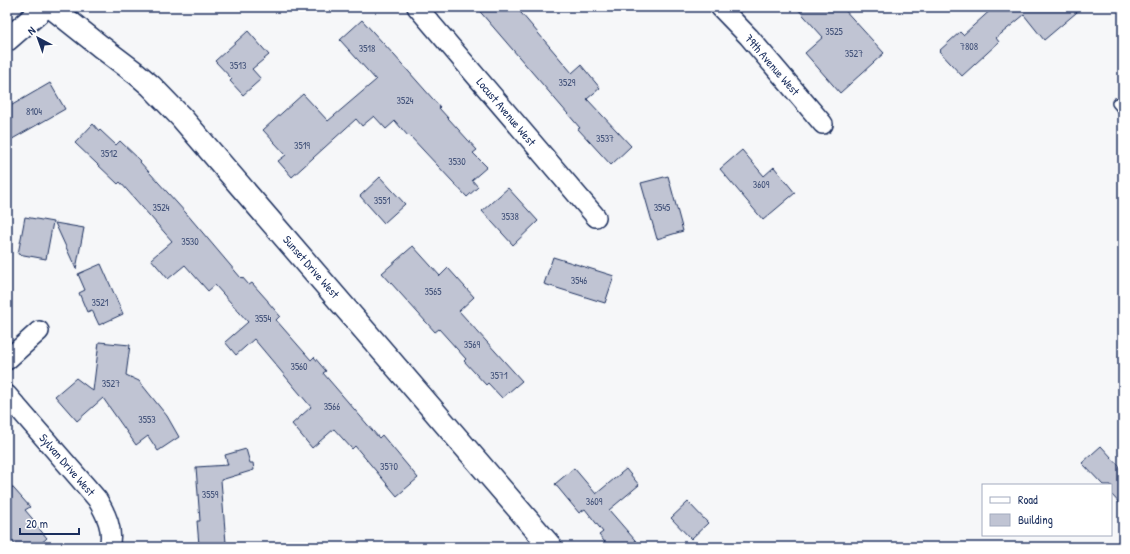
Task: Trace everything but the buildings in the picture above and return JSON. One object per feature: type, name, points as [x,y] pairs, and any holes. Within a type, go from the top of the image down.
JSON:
[{"type":"street","points":[[7,40],[45,7]]},
{"type":"street","name":"Sunset Drive West","points":[[51,7],[137,74],[181,116],[551,547]]},
{"type":"street","name":"Locust Avenue West","points":[[417,7],[596,217]]},
{"type":"street","name":"79th Avenue West","points":[[720,7],[749,37],[823,124]]},
{"type":"street","points":[[7,360],[39,331]]},
{"type":"street","name":"Sylvan Drive West","points":[[7,395],[102,507],[111,534],[109,545]]}]
